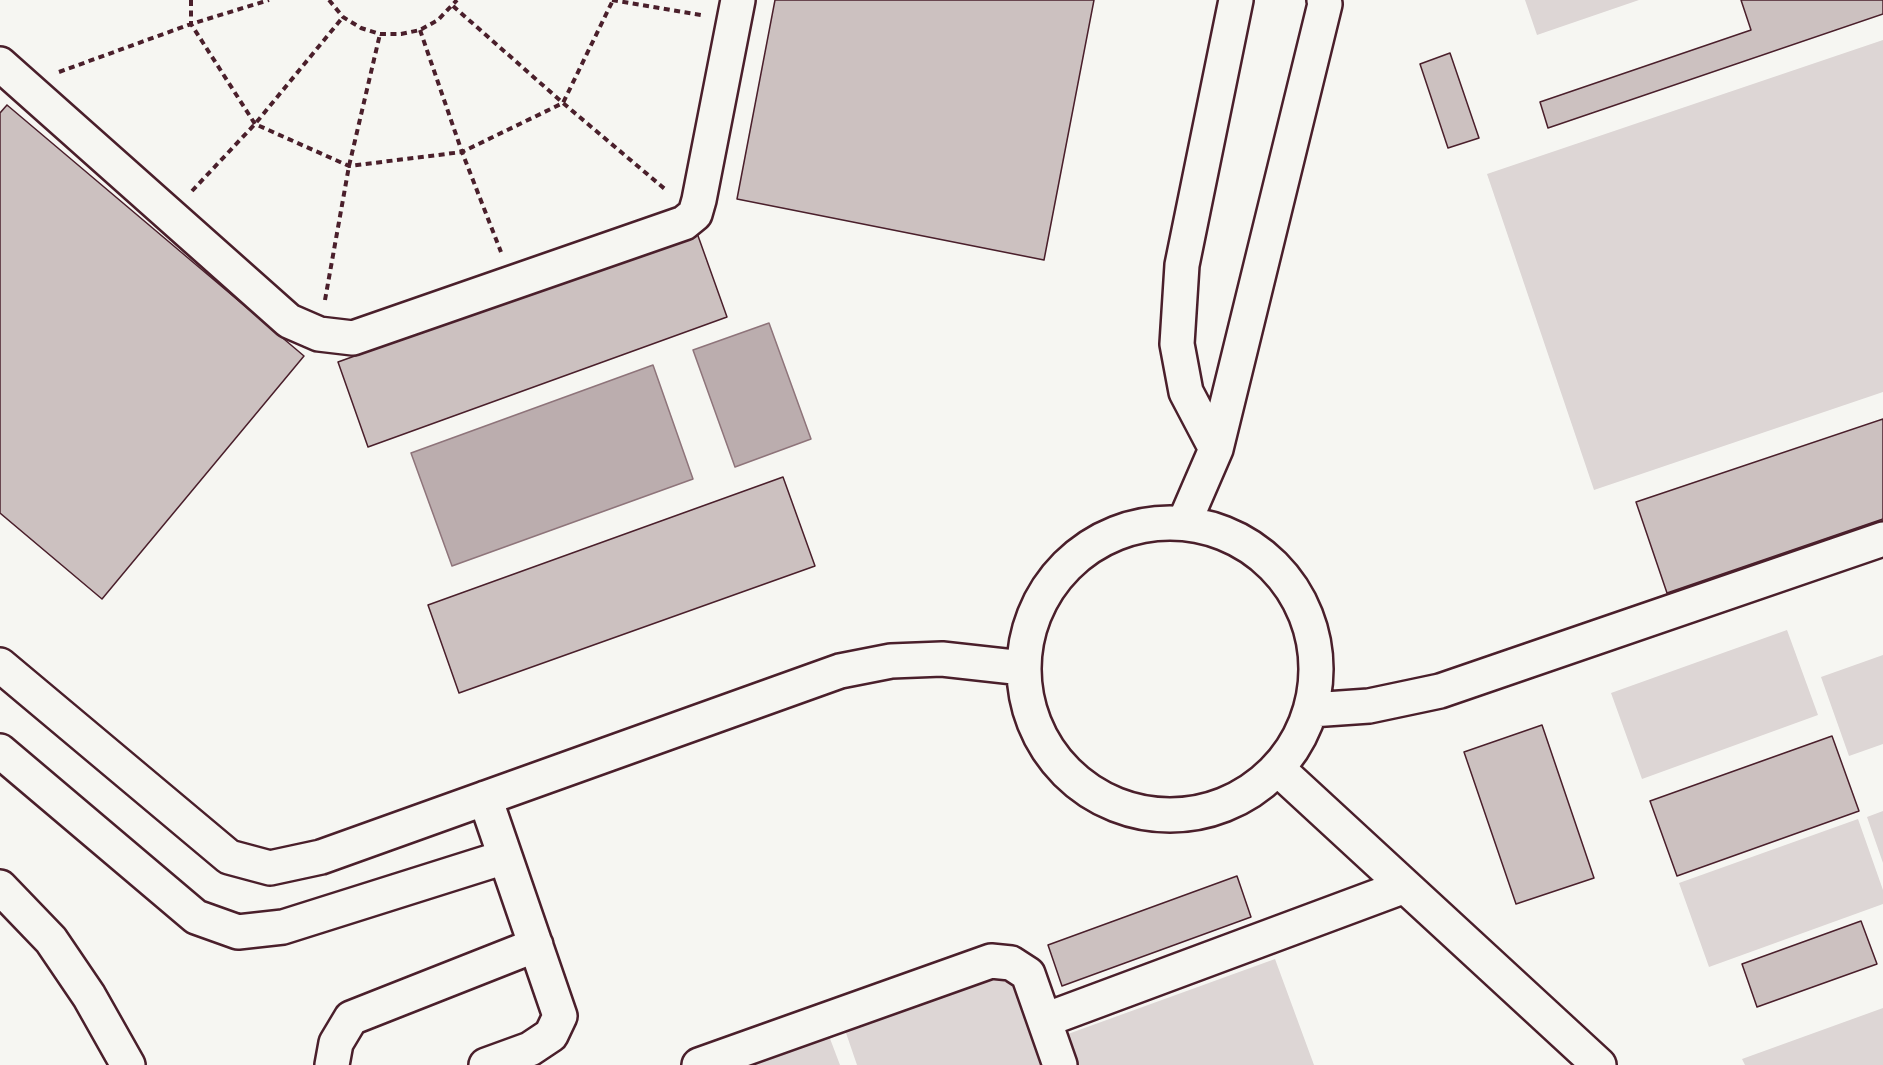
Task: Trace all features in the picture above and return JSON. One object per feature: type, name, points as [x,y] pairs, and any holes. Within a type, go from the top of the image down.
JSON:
[{"type":"lane","points":[[1216,449],[1186,392],[1177,344],[1182,265],[1236,0]]},
{"type":"lane","points":[[1184,522],[1216,449],[1324,0]]},
{"type":"lane","points":[[12,75],[289,321],[319,334],[353,338],[684,223],[694,214],[699,200],[736,10]]},
{"type":"lane","points":[[1157,522],[1184,522],[1210,527],[1235,538],[1258,552],[1279,570],[1295,592],[1306,616],[1314,643],[1317,670],[1311,710],[1294,747],[1278,769],[1258,787],[1235,801],[1209,810],[1183,815],[1156,815],[1130,810],[1113,803],[1081,786],[1061,767],[1045,745],[1033,721],[1026,695],[1023,668],[1026,640],[1033,615],[1046,591],[1062,569],[1082,550],[1105,537],[1131,527],[1157,522]]},
{"type":"lane","points":[[1311,710],[1369,706],[1440,691],[1883,539]]},
{"type":"lane","points":[[0,666],[229,857],[270,868],[321,857],[840,671],[891,661],[942,659],[1023,668]]},
{"type":"lane","points":[[0,751],[196,917],[238,932],[283,927],[506,857]]},
{"type":"lane","points":[[1278,769],[1599,1065]]},
{"type":"lane","points":[[485,798],[560,1016],[551,1035],[530,1049],[486,1065]]},
{"type":"lane","points":[[1045,1020],[1405,886]]},
{"type":"lane","points":[[0,887],[51,940],[89,996],[128,1065]]},
{"type":"lane","points":[[332,1065],[336,1043],[351,1018],[536,945]]},
{"type":"lane","points":[[699,1065],[991,961],[1011,963],[1028,974],[1060,1065]]},
{"type":"path","points":[[191,0],[191,24],[255,124],[349,166],[462,152],[563,103],[613,0],[736,10]]},
{"type":"path","points":[[12,75],[269,0]]},
{"type":"path","points":[[329,0],[343,17],[361,28],[380,34],[401,34],[420,30],[438,20],[457,0]]},
{"type":"path","points":[[453,6],[694,214]]},
{"type":"path","points":[[170,214],[255,124],[343,17]]},
{"type":"path","points":[[420,30],[462,152],[513,282]]},
{"type":"path","points":[[319,334],[349,166],[380,34]]},
{"type":"shaded area","points":[[1525,0],[1639,0],[1537,35]]},
{"type":"shaded area","points":[[1883,40],[1883,392],[1594,490],[1487,174]]},
{"type":"shaded area","points":[[769,323],[811,439],[735,467],[693,350]]},
{"type":"shaded area","points":[[653,365],[693,479],[452,566],[411,453]]},
{"type":"shaded area","points":[[1787,630],[1818,715],[1642,779],[1611,693]]},
{"type":"shaded area","points":[[1883,655],[1883,744],[1849,756],[1821,677]]},
{"type":"shaded area","points":[[1883,811],[1883,863],[1867,817]]},
{"type":"shaded area","points":[[1858,819],[1883,890],[1883,904],[1709,967],[1679,883]]},
{"type":"shaded area","points":[[1275,959],[1314,1065],[1079,1065],[1068,1034]]},
{"type":"shaded area","points":[[1008,971],[1042,1065],[857,1065],[845,1030]]},
{"type":"shaded area","points":[[1883,1008],[1883,1065],[1745,1065],[1742,1059]]},
{"type":"shaded area","points":[[829,1036],[840,1065],[749,1065]]},
{"type":"building","points":[[775,0],[1094,0],[1044,260],[737,199]]},
{"type":"building","points":[[1741,0],[1883,0],[1883,14],[1548,128],[1540,102],[1751,30]]},
{"type":"building","points":[[1450,53],[1479,138],[1448,148],[1420,64]]},
{"type":"building","points":[[7,105],[304,356],[102,599],[0,513],[0,113]]},
{"type":"building","points":[[697,233],[727,317],[368,447],[338,362]]},
{"type":"building","points":[[1883,419],[1883,519],[1667,593],[1636,502]]},
{"type":"building","points":[[783,477],[815,566],[459,693],[428,605]]},
{"type":"building","points":[[1542,725],[1594,878],[1516,904],[1464,752]]},
{"type":"building","points":[[1832,736],[1859,811],[1677,876],[1650,801]]},
{"type":"building","points":[[1237,876],[1251,917],[1062,986],[1048,945]]},
{"type":"building","points":[[1861,921],[1877,964],[1757,1007],[1742,964]]}]
